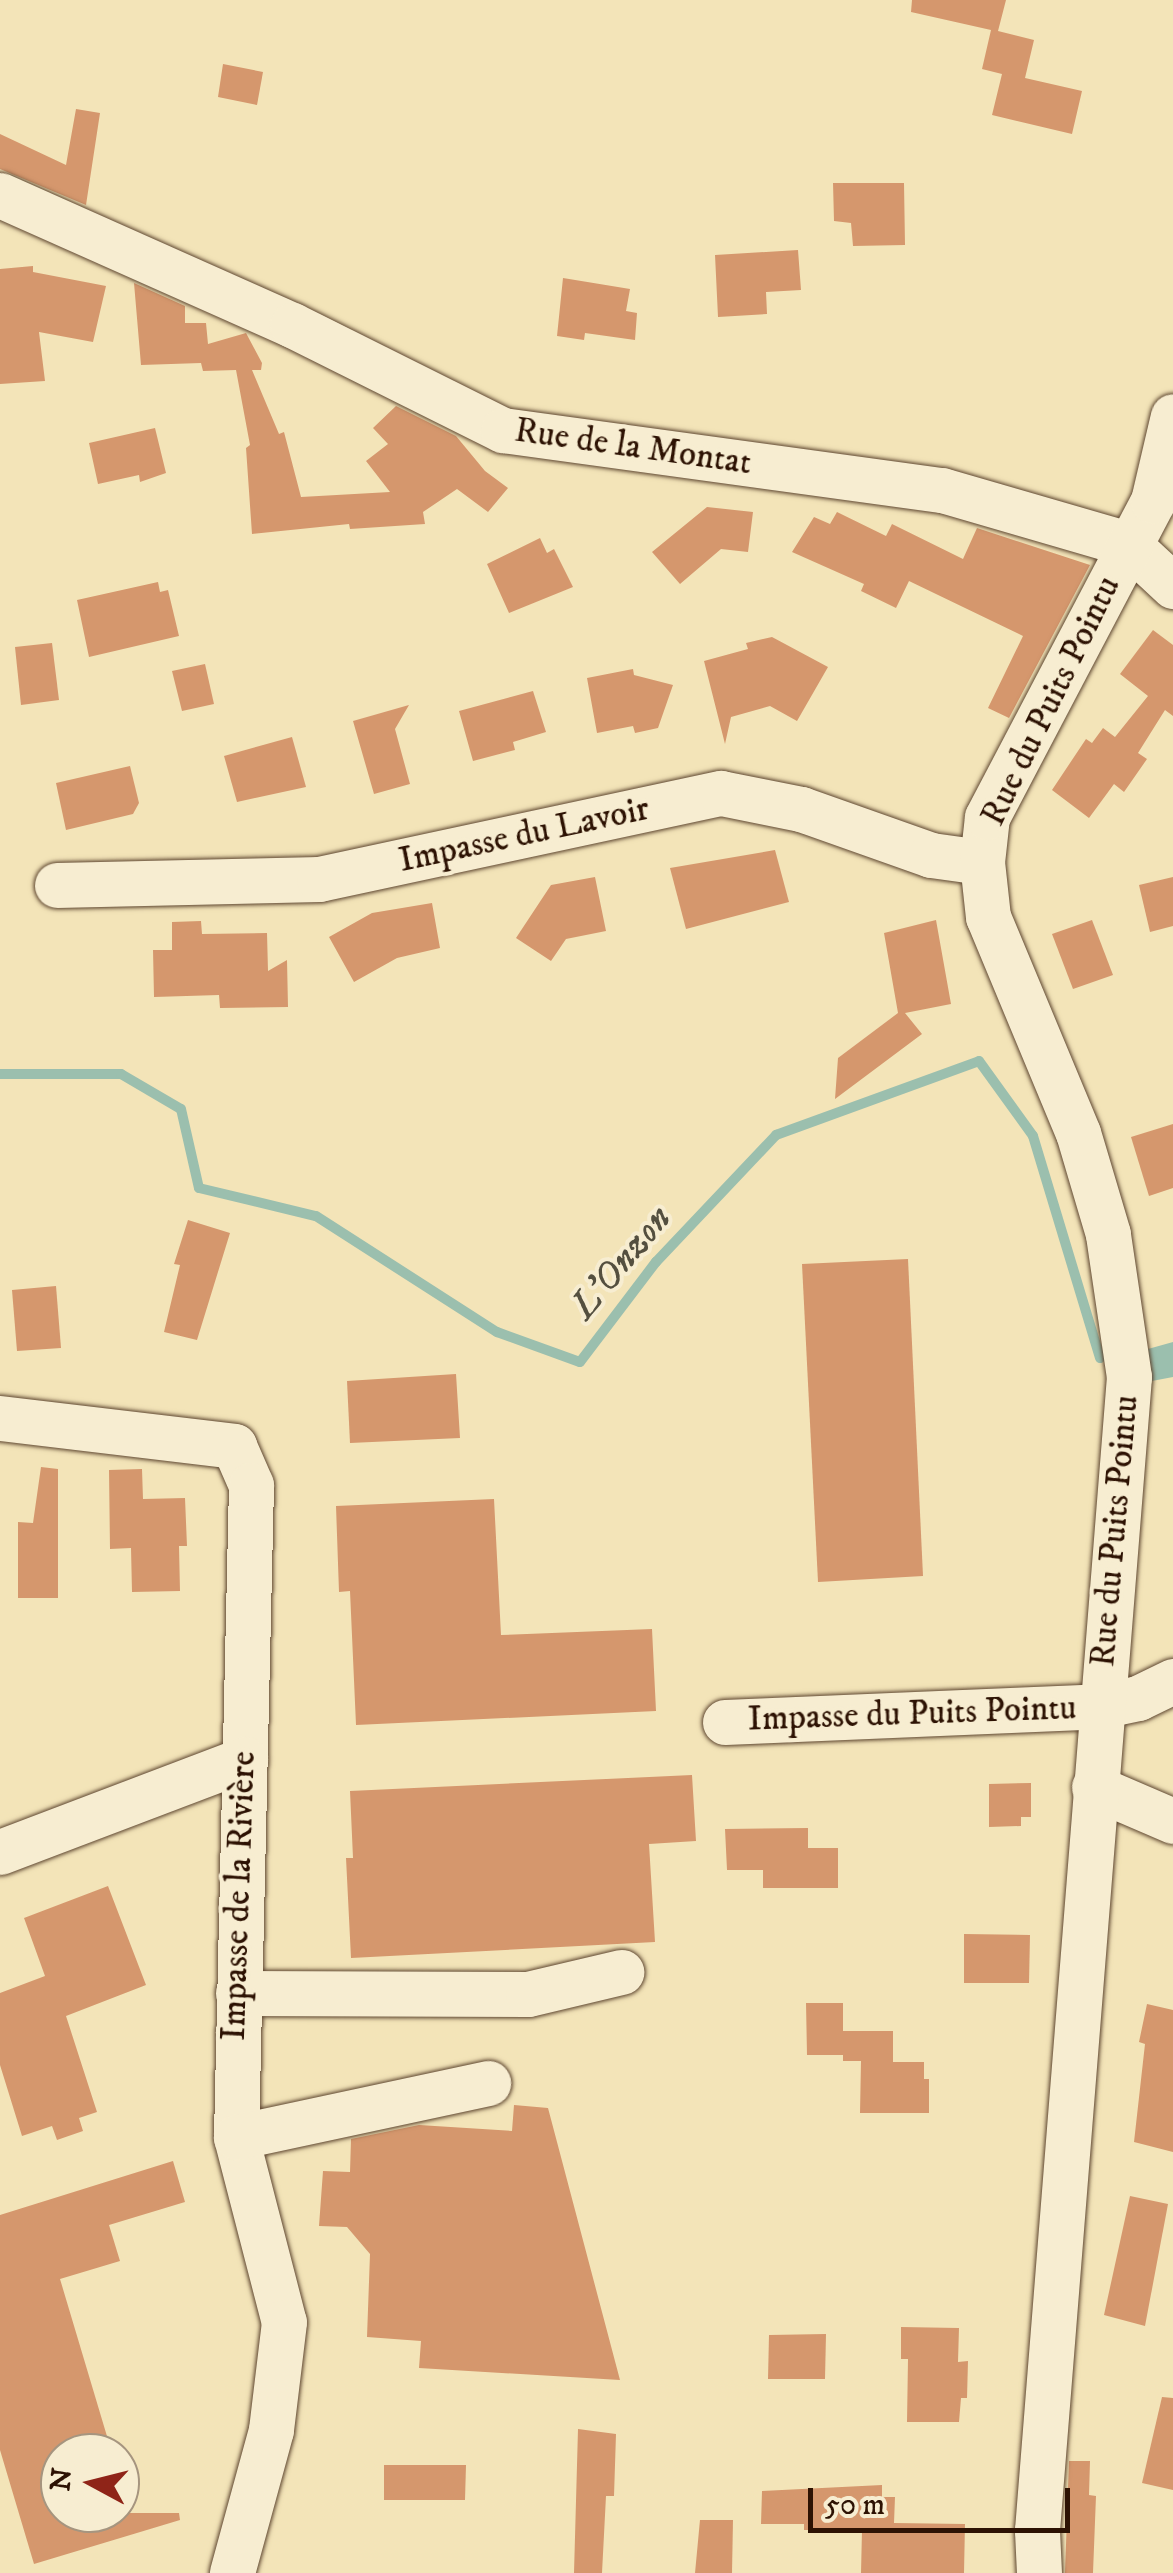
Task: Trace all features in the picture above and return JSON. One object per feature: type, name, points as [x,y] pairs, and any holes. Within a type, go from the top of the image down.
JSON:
[{"type":"street","name":"Rue de la Montat","points":[[0,196],[292,325],[504,430],[942,490],[1128,544]]},
{"type":"street","name":"Rue du Puits Pointu","points":[[1040,2573],[1038,2530],[1100,1706],[1129,1377],[1108,1234],[1078,1132],[988,917],[982,862],[987,816],[1153,501],[1173,416]]},
{"type":"street","points":[[1128,544],[1173,586]]},
{"type":"street","name":"Impasse du Lavoir","points":[[57,885],[319,879],[721,792],[801,809],[930,855],[982,862]]},
{"type":"street","name":"Impasse de la Rivière","points":[[0,1418],[234,1446],[251,1485],[236,2137],[284,2322],[272,2430],[232,2573]]},
{"type":"street","name":"Impasse du Puits Pointu","points":[[725,1722],[1100,1706],[1138,1698],[1173,1681]]},
{"type":"street","points":[[0,1852],[245,1759]]},
{"type":"street","points":[[1094,1787],[1173,1821]]},
{"type":"street","points":[[238,1993],[528,1994],[621,1972]]},
{"type":"street","points":[[236,2137],[488,2083]]},
{"type":"shaded area","points":[[1173,1342],[1173,1377],[1152,1381],[1148,1349]]},
{"type":"building","points":[[912,0],[1006,0],[998,31],[1034,40],[1025,78],[1082,91],[1072,134],[992,115],[1002,74],[982,69],[991,30],[911,12]]},
{"type":"building","points":[[223,64],[263,72],[257,105],[218,97]]},
{"type":"building","points":[[76,109],[100,113],[86,205],[0,169],[0,134],[66,165]]},
{"type":"building","points":[[833,183],[904,183],[905,245],[853,246],[851,223],[834,221]]},
{"type":"building","points":[[798,250],[801,290],[766,292],[767,314],[718,317],[715,255]]},
{"type":"building","points":[[33,266],[33,272],[106,286],[93,342],[39,332],[45,381],[0,384],[0,269]]},
{"type":"building","points":[[563,278],[630,289],[626,311],[637,313],[635,340],[585,333],[584,340],[557,336]]},
{"type":"building","points":[[134,283],[185,306],[185,323],[206,323],[208,344],[246,333],[262,363],[261,370],[252,370],[279,434],[284,432],[301,497],[390,492],[366,461],[388,444],[373,428],[396,406],[456,436],[485,471],[508,488],[488,512],[457,489],[423,512],[425,524],[350,529],[349,524],[252,534],[246,448],[250,445],[236,370],[203,371],[201,363],[141,365]]},
{"type":"building","points":[[155,428],[166,473],[140,482],[139,475],[98,484],[89,443]]},
{"type":"building","points":[[707,507],[753,512],[748,552],[721,549],[680,584],[652,552]]},
{"type":"building","points":[[837,512],[886,536],[892,524],[963,559],[977,528],[1090,565],[1009,718],[988,708],[1023,636],[909,581],[896,608],[861,591],[864,584],[792,552],[814,517],[830,524]]},
{"type":"building","points":[[540,538],[547,553],[554,549],[573,587],[509,613],[487,564]]},
{"type":"building","points":[[158,582],[160,592],[168,590],[179,636],[89,657],[77,600]]},
{"type":"building","points":[[1153,630],[1173,645],[1173,716],[1165,710],[1138,753],[1147,759],[1124,792],[1114,784],[1089,818],[1052,790],[1086,739],[1092,743],[1103,728],[1115,737],[1148,696],[1120,674]]},
{"type":"building","points":[[772,637],[828,667],[797,721],[770,706],[731,717],[725,744],[704,661],[748,649],[746,643]]},
{"type":"building","points":[[52,643],[59,700],[21,705],[15,647]]},
{"type":"building","points":[[205,664],[214,704],[182,711],[172,671]]},
{"type":"building","points":[[633,669],[634,675],[673,685],[658,728],[635,733],[633,726],[597,733],[587,678]]},
{"type":"building","points":[[533,691],[546,732],[513,742],[515,750],[473,761],[459,711]]},
{"type":"building","points":[[409,705],[395,729],[410,784],[374,794],[353,721]]},
{"type":"building","points":[[292,737],[306,787],[237,802],[224,756]]},
{"type":"building","points":[[130,766],[139,803],[133,814],[66,830],[56,783]]},
{"type":"building","points":[[775,850],[789,902],[686,929],[670,868]]},
{"type":"building","points":[[595,877],[606,931],[566,939],[551,961],[516,938],[551,885]]},
{"type":"building","points":[[1173,877],[1173,926],[1150,932],[1139,885]]},
{"type":"building","points":[[432,903],[440,948],[397,958],[354,982],[329,937],[372,913]]},
{"type":"building","points":[[936,920],[951,1004],[905,1013],[922,1034],[835,1099],[838,1058],[898,1013],[884,933]]},
{"type":"building","points":[[1092,920],[1113,975],[1073,989],[1052,934]]},
{"type":"building","points":[[201,921],[202,934],[267,933],[268,971],[287,960],[288,1007],[220,1008],[219,995],[154,997],[153,950],[172,950],[172,922]]},
{"type":"building","points":[[1173,1124],[1173,1188],[1149,1196],[1131,1137]]},
{"type":"building","points":[[188,1220],[230,1233],[197,1340],[164,1332],[180,1265],[174,1264]]},
{"type":"building","points":[[908,1259],[923,1576],[818,1582],[802,1264]]},
{"type":"building","points":[[56,1286],[61,1348],[17,1351],[12,1290]]},
{"type":"building","points":[[456,1374],[460,1438],[350,1443],[347,1381]]},
{"type":"building","points":[[41,1467],[58,1469],[58,1598],[18,1598],[18,1522],[33,1523]]},
{"type":"building","points":[[142,1469],[143,1499],[185,1498],[187,1546],[179,1546],[180,1591],[132,1592],[131,1548],[110,1549],[109,1470]]},
{"type":"building","points":[[494,1499],[501,1635],[652,1629],[656,1711],[356,1725],[350,1591],[339,1592],[336,1506]]},
{"type":"building","points":[[692,1775],[696,1841],[649,1844],[655,1942],[351,1958],[346,1858],[353,1858],[350,1791]]},
{"type":"building","points":[[1031,1783],[1031,1817],[1021,1817],[1021,1826],[989,1827],[989,1784]]},
{"type":"building","points":[[808,1828],[808,1848],[838,1848],[838,1888],[763,1888],[763,1870],[727,1870],[725,1829]]},
{"type":"building","points":[[108,1886],[146,1985],[66,2016],[97,2112],[79,2118],[83,2131],[57,2140],[52,2126],[22,2136],[0,2065],[0,1993],[45,1976],[24,1918]]},
{"type":"building","points":[[964,1934],[1030,1935],[1029,1983],[964,1983]]},
{"type":"building","points":[[806,2003],[843,2003],[843,2031],[893,2031],[893,2062],[924,2062],[924,2079],[929,2079],[929,2113],[860,2113],[861,2061],[843,2061],[843,2055],[807,2055]]},
{"type":"building","points":[[1147,2004],[1173,2010],[1173,2152],[1134,2142],[1145,2044],[1139,2042]]},
{"type":"building","points":[[514,2105],[548,2108],[620,2380],[419,2368],[421,2341],[367,2337],[370,2254],[347,2227],[319,2226],[323,2171],[350,2172],[351,2139],[419,2125],[512,2131]]},
{"type":"building","points":[[173,2161],[185,2202],[109,2225],[120,2261],[60,2279],[106,2433],[40,2433],[40,2533],[137,2533],[34,2564],[0,2450],[0,2215]]},
{"type":"building","points":[[1130,2196],[1168,2204],[1145,2326],[1104,2315]]},
{"type":"building","points":[[901,2327],[959,2328],[958,2362],[968,2361],[967,2398],[961,2398],[959,2422],[907,2422],[908,2359],[901,2359]]},
{"type":"building","points":[[826,2334],[825,2379],[768,2379],[769,2335]]},
{"type":"building","points":[[1162,2397],[1173,2398],[1173,2490],[1142,2483]]},
{"type":"building","points":[[578,2429],[616,2434],[614,2496],[606,2496],[602,2573],[574,2573]]},
{"type":"building","points":[[1069,2461],[1090,2461],[1089,2495],[1096,2496],[1093,2573],[1065,2573]]},
{"type":"building","points":[[384,2465],[466,2465],[465,2500],[384,2500]]},
{"type":"building","points":[[882,2485],[882,2497],[895,2497],[894,2523],[965,2524],[964,2573],[861,2573],[862,2530],[804,2530],[804,2524],[761,2524],[762,2491]]},
{"type":"building","points":[[140,2513],[179,2513],[180,2520],[140,2532]]},
{"type":"building","points":[[700,2520],[733,2520],[732,2573],[695,2573]]},
{"type":"waterway","name":"L'Onzon","points":[[0,1074],[121,1074],[181,1109],[199,1188],[316,1216],[497,1332],[580,1362],[656,1262],[776,1135],[979,1061],[1033,1136],[1100,1358]]}]
